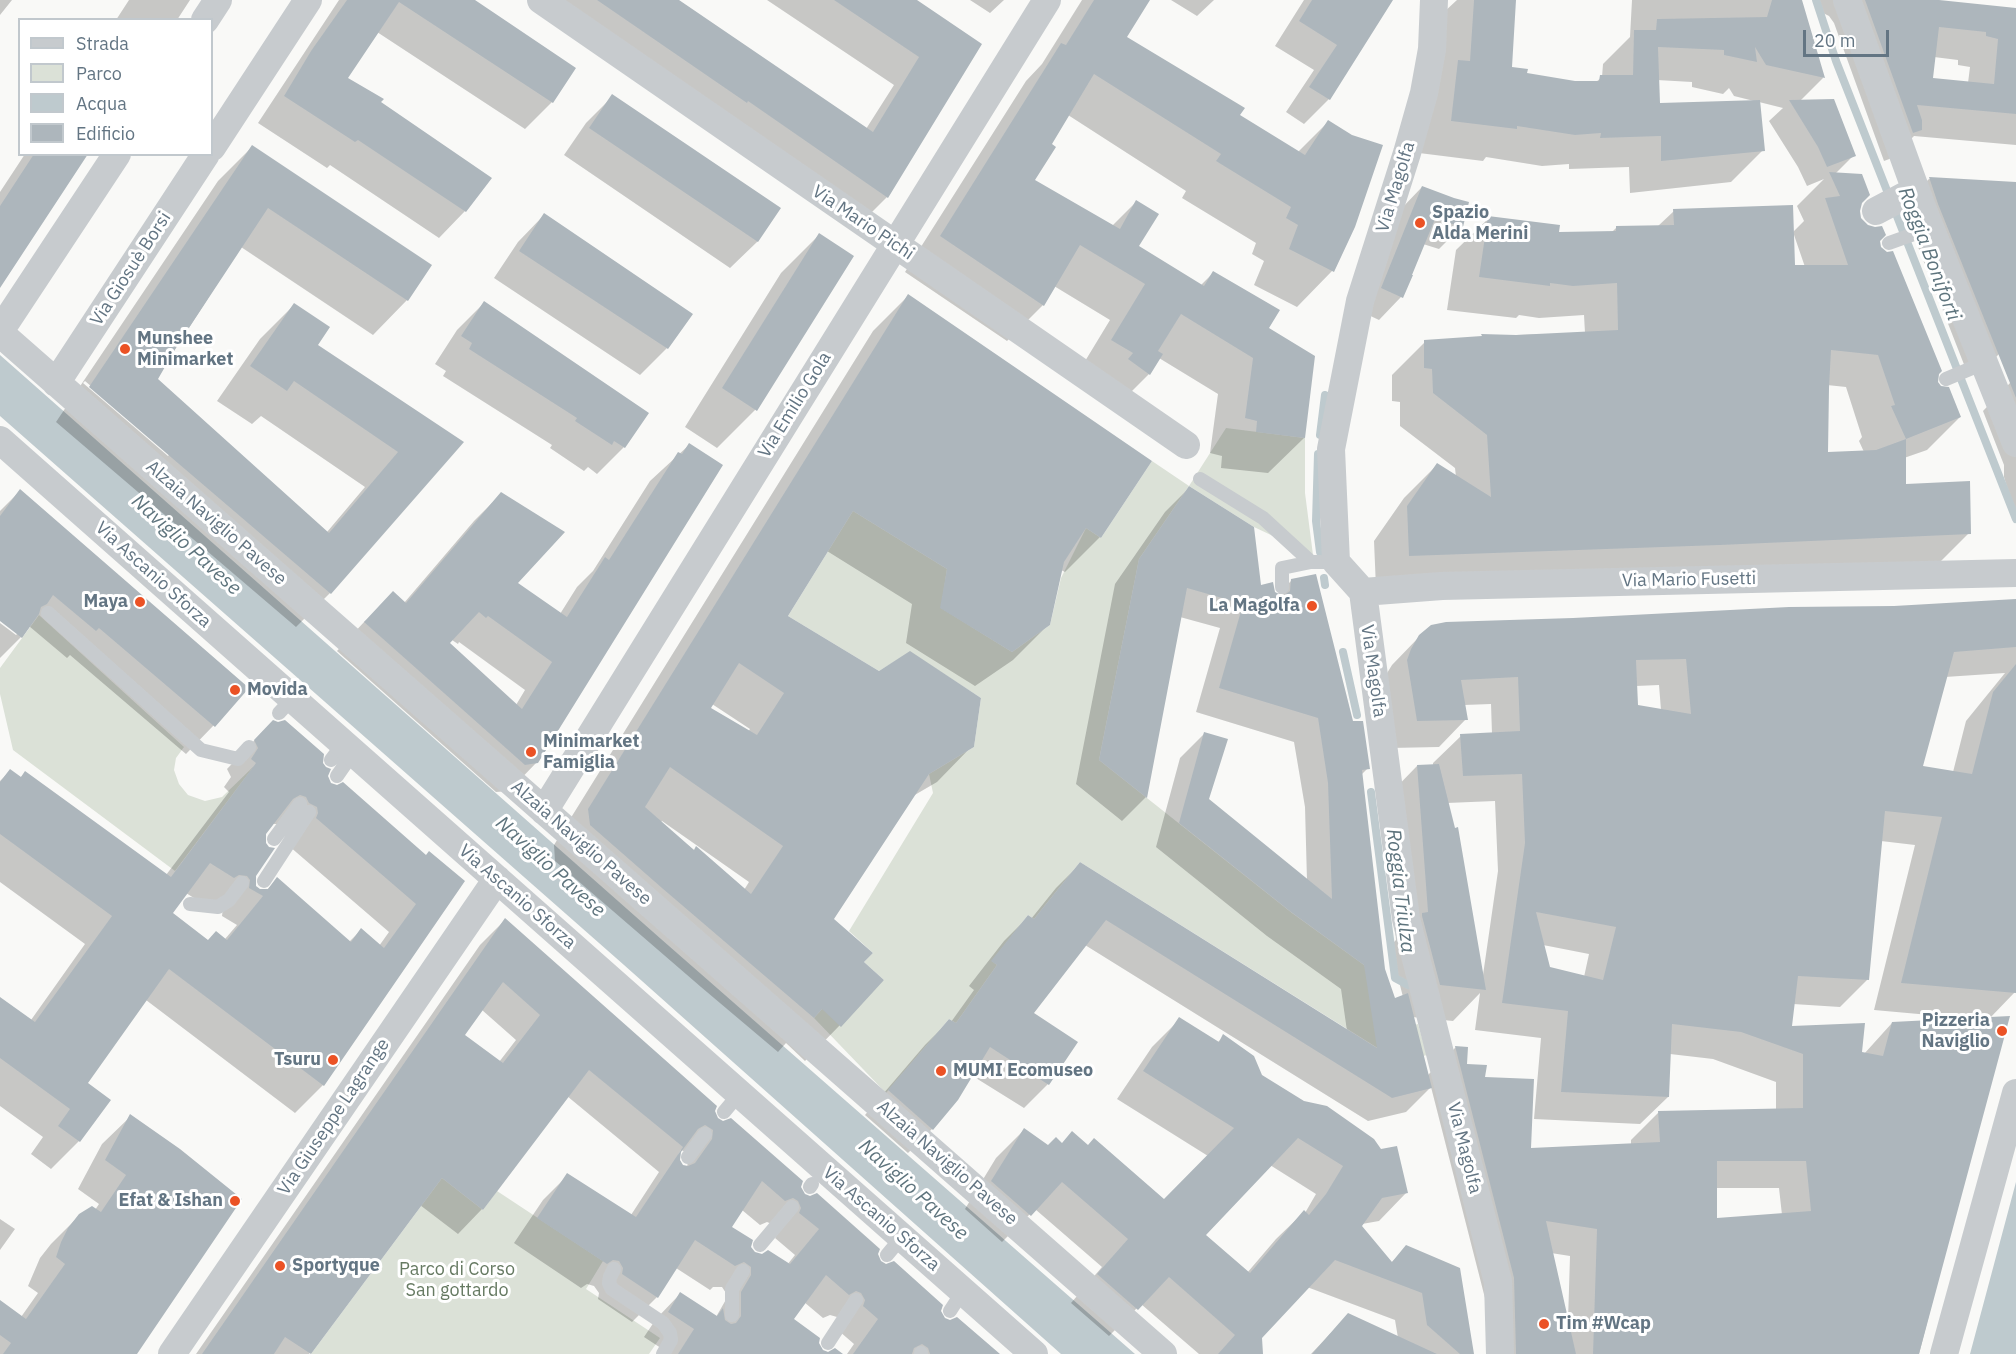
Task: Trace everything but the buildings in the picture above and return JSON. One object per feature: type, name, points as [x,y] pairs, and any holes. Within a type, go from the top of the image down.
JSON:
[{"type":"street","points":[[206,18],[218,0]]},
{"type":"street","points":[[213,145],[308,0]]},
{"type":"street","name":"Via Mario Pichi","points":[[541,0],[1186,446]]},
{"type":"street","name":"Via Emilio Gola","points":[[544,811],[1047,0]]},
{"type":"street","name":"Via Magolfa","points":[[1323,562],[1331,449],[1360,301],[1424,93],[1432,49],[1434,0]]},
{"type":"street","points":[[1847,0],[1924,230],[1978,365],[2016,443]]},
{"type":"street","points":[[0,332],[116,156]]},
{"type":"street","name":"Via Giosuè Borsi","points":[[56,382],[205,156]]},
{"type":"street","points":[[1876,211],[1910,193]]},
{"type":"street","name":"Alzaia Naviglio Pavese","points":[[0,332],[1163,1354]]},
{"type":"street","name":"Via Ascanio Sforza","points":[[0,440],[285,706],[496,879],[732,1103],[957,1301],[1034,1354]]},
{"type":"street","points":[[1323,562],[1363,592]]},
{"type":"street","name":"Via Mario Fusetti","points":[[1363,592],[1442,586],[2016,573]]},
{"type":"street","name":"Via Magolfa","points":[[1363,592],[1406,919],[1498,1282],[1500,1354]]},
{"type":"street","name":"Via Giuseppe Lagrange","points":[[172,1354],[496,879]]},
{"type":"street","points":[[1944,1354],[2016,1094]]},
{"type":"lane","points":[[1889,243],[1924,230]]},
{"type":"lane","points":[[1946,379],[1978,365]]},
{"type":"lane","points":[[1200,479],[1263,518],[1323,562]]},
{"type":"lane","points":[[1282,587],[1282,568],[1323,562]]},
{"type":"lane","points":[[48,613],[201,750],[238,759],[249,747]]},
{"type":"lane","points":[[337,776],[342,752]]},
{"type":"lane","points":[[264,881],[304,808],[274,839]]},
{"type":"lane","points":[[190,904],[218,907],[229,900],[242,883]]},
{"type":"lane","points":[[688,1156],[705,1134]]},
{"type":"lane","points":[[760,1245],[792,1207]]},
{"type":"lane","points":[[614,1269],[609,1283],[612,1289],[667,1327],[671,1340],[663,1354]]},
{"type":"lane","points":[[732,1315],[732,1289],[743,1271]]},
{"type":"lane","points":[[828,1343],[856,1300]]},
{"type":"green space","points":[[1226,428],[1305,438],[1305,493],[1313,555],[1254,527],[1189,486]]},
{"type":"green space","points":[[1152,461],[1189,486],[1139,559],[1099,760],[1292,913],[1364,965],[1398,1029],[1418,1024],[1427,1055],[1400,1062],[1080,862],[1034,919],[1028,915],[992,961],[997,965],[956,1023],[949,1019],[886,1093],[814,1018],[822,1009],[884,980],[864,962],[873,953],[849,931],[933,793],[929,774],[974,747],[981,698],[910,652],[879,671],[788,616],[853,511],[947,569],[941,608],[1012,652],[1050,625],[1061,578],[1086,528],[1101,538]]},
{"type":"green space","points":[[39,615],[184,747],[176,758],[174,770],[179,784],[188,795],[205,801],[222,797],[254,766],[175,871],[13,750],[0,694],[0,668]]},
{"type":"green space","name":"Parco di Corso San gottardo","points":[[442,1178],[483,1210],[497,1191],[603,1261],[586,1289],[660,1338],[649,1354],[311,1354]]},
{"type":"water","name":"Naviglio Pavese","points":[[0,355],[1135,1354],[1061,1354],[624,965],[0,416]]},
{"type":"water","points":[[2016,1182],[2016,1354],[1970,1354]]},
{"type":"waterway","name":"Roggia Boniforti","points":[[1816,0],[1836,61],[2016,519]]},
{"type":"waterway","name":"Roggia Triulza","points":[[1320,435],[1325,395]]},
{"type":"waterway","name":"Roggia Triulza","points":[[1318,454],[1316,521],[1320,552]]},
{"type":"waterway","name":"Roggia Triulza","points":[[1324,578],[1325,585]]},
{"type":"waterway","name":"Roggia Triulza","points":[[1343,652],[1357,715]]},
{"type":"waterway","name":"Roggia Triulza","points":[[1371,792],[1395,978],[1408,985]]},
{"type":"place","name":"Spazio Alda Merini","points":[[1420,223]]},
{"type":"place","name":"Munshee Minimarket","points":[[125,349]]},
{"type":"place","name":"Maya","points":[[140,602]]},
{"type":"place","name":"La Magolfa","points":[[1312,606]]},
{"type":"place","name":"Movida","points":[[235,690]]},
{"type":"place","name":"Minimarket Famiglia","points":[[531,752]]},
{"type":"place","name":"Pizzeria Naviglio","points":[[2002,1031]]},
{"type":"place","name":"Tsuru","points":[[333,1060]]},
{"type":"place","name":"MUMI Ecomuseo","points":[[941,1071]]},
{"type":"place","name":"Efat & Ishan","points":[[235,1201]]},
{"type":"place","name":"Sportyque","points":[[280,1266]]},
{"type":"place","name":"Tim #Wcap","points":[[1544,1324]]}]
